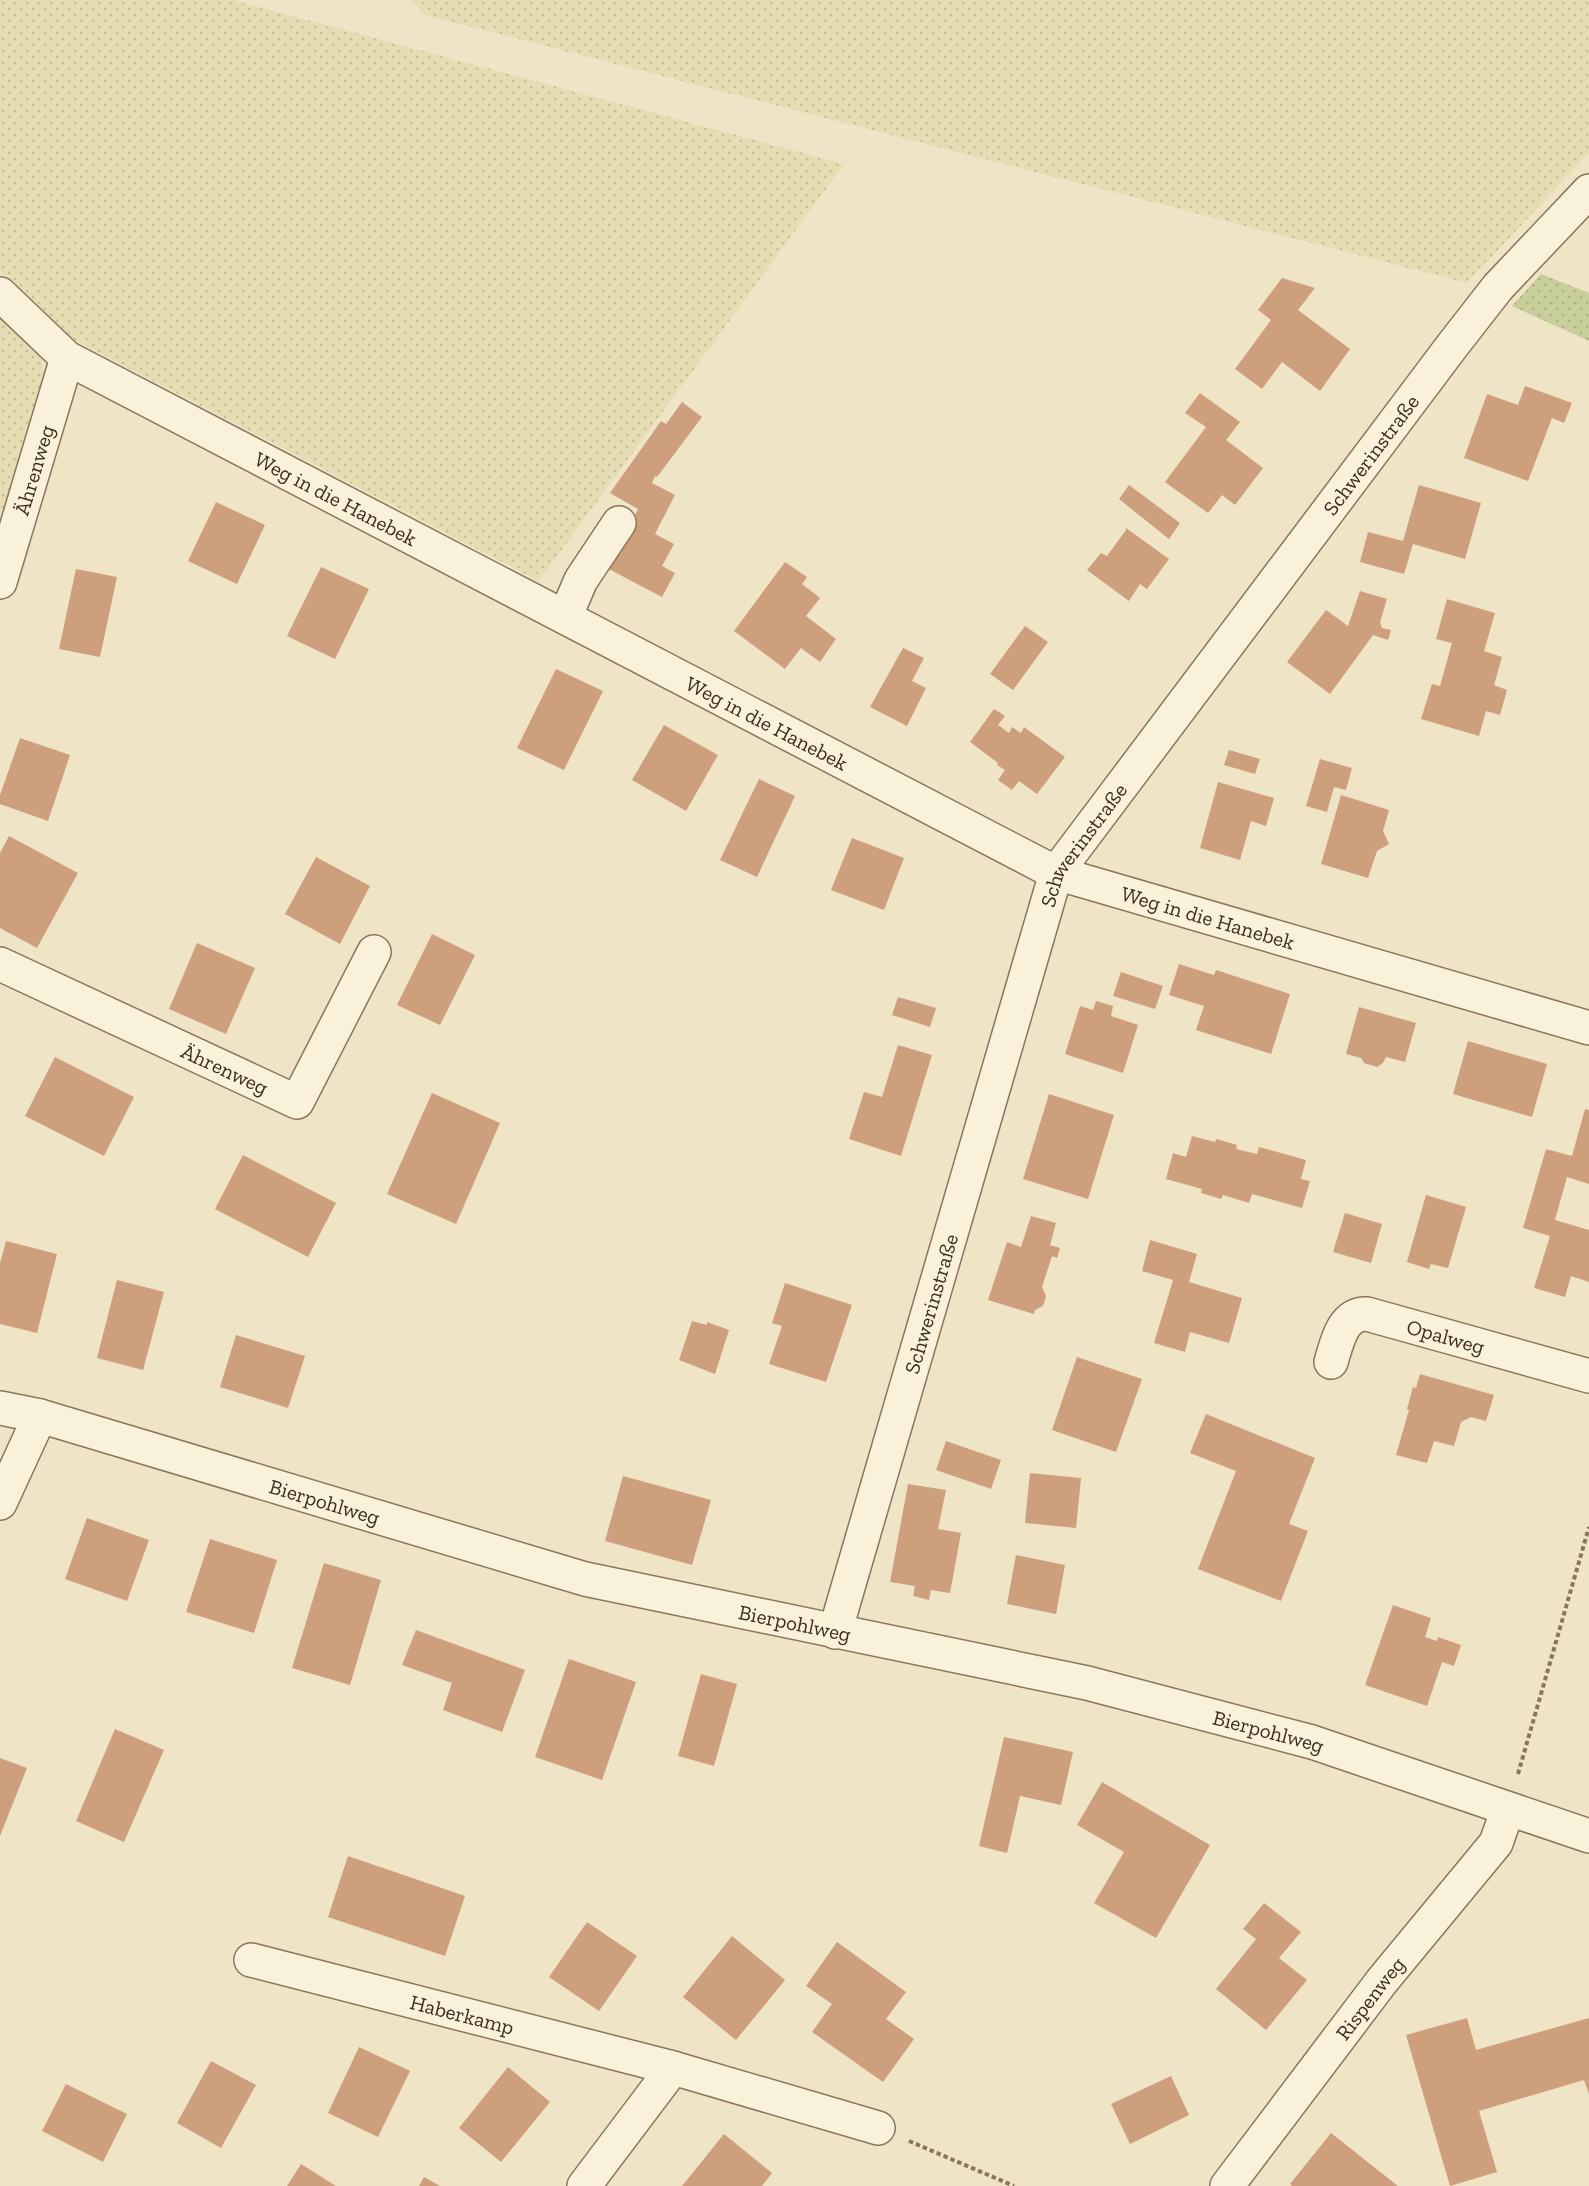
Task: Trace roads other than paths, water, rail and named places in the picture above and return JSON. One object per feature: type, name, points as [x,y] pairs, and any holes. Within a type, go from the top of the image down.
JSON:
[{"type":"street","name":"Schwerinstraße","points":[[835,1632],[1056,873],[1498,287],[1589,190]]},
{"type":"street","name":"Weg in die Hanebek","points":[[0,294],[67,358],[1056,873],[1589,1028]]},
{"type":"street","name":"Ährenweg","points":[[0,582],[67,358]]},
{"type":"street","points":[[565,617],[581,580],[619,523]]},
{"type":"street","name":"Ährenweg","points":[[0,963],[297,1102],[374,952]]},
{"type":"street","name":"Opalweg","points":[[1331,1362],[1341,1332],[1349,1320],[1359,1314],[1367,1314],[1589,1376]]},
{"type":"street","name":"Bierpohlweg","points":[[0,1408],[40,1416],[585,1579],[1087,1683],[1312,1742],[1589,1836]]},
{"type":"street","points":[[0,1503],[40,1416]]},
{"type":"street","name":"Rispenweg","points":[[1227,2186],[1382,1982],[1496,1843],[1508,1809]]},
{"type":"street","name":"Haberkamp","points":[[251,1960],[673,2068],[878,2128]]},
{"type":"street","points":[[584,2186],[673,2068]]}]
